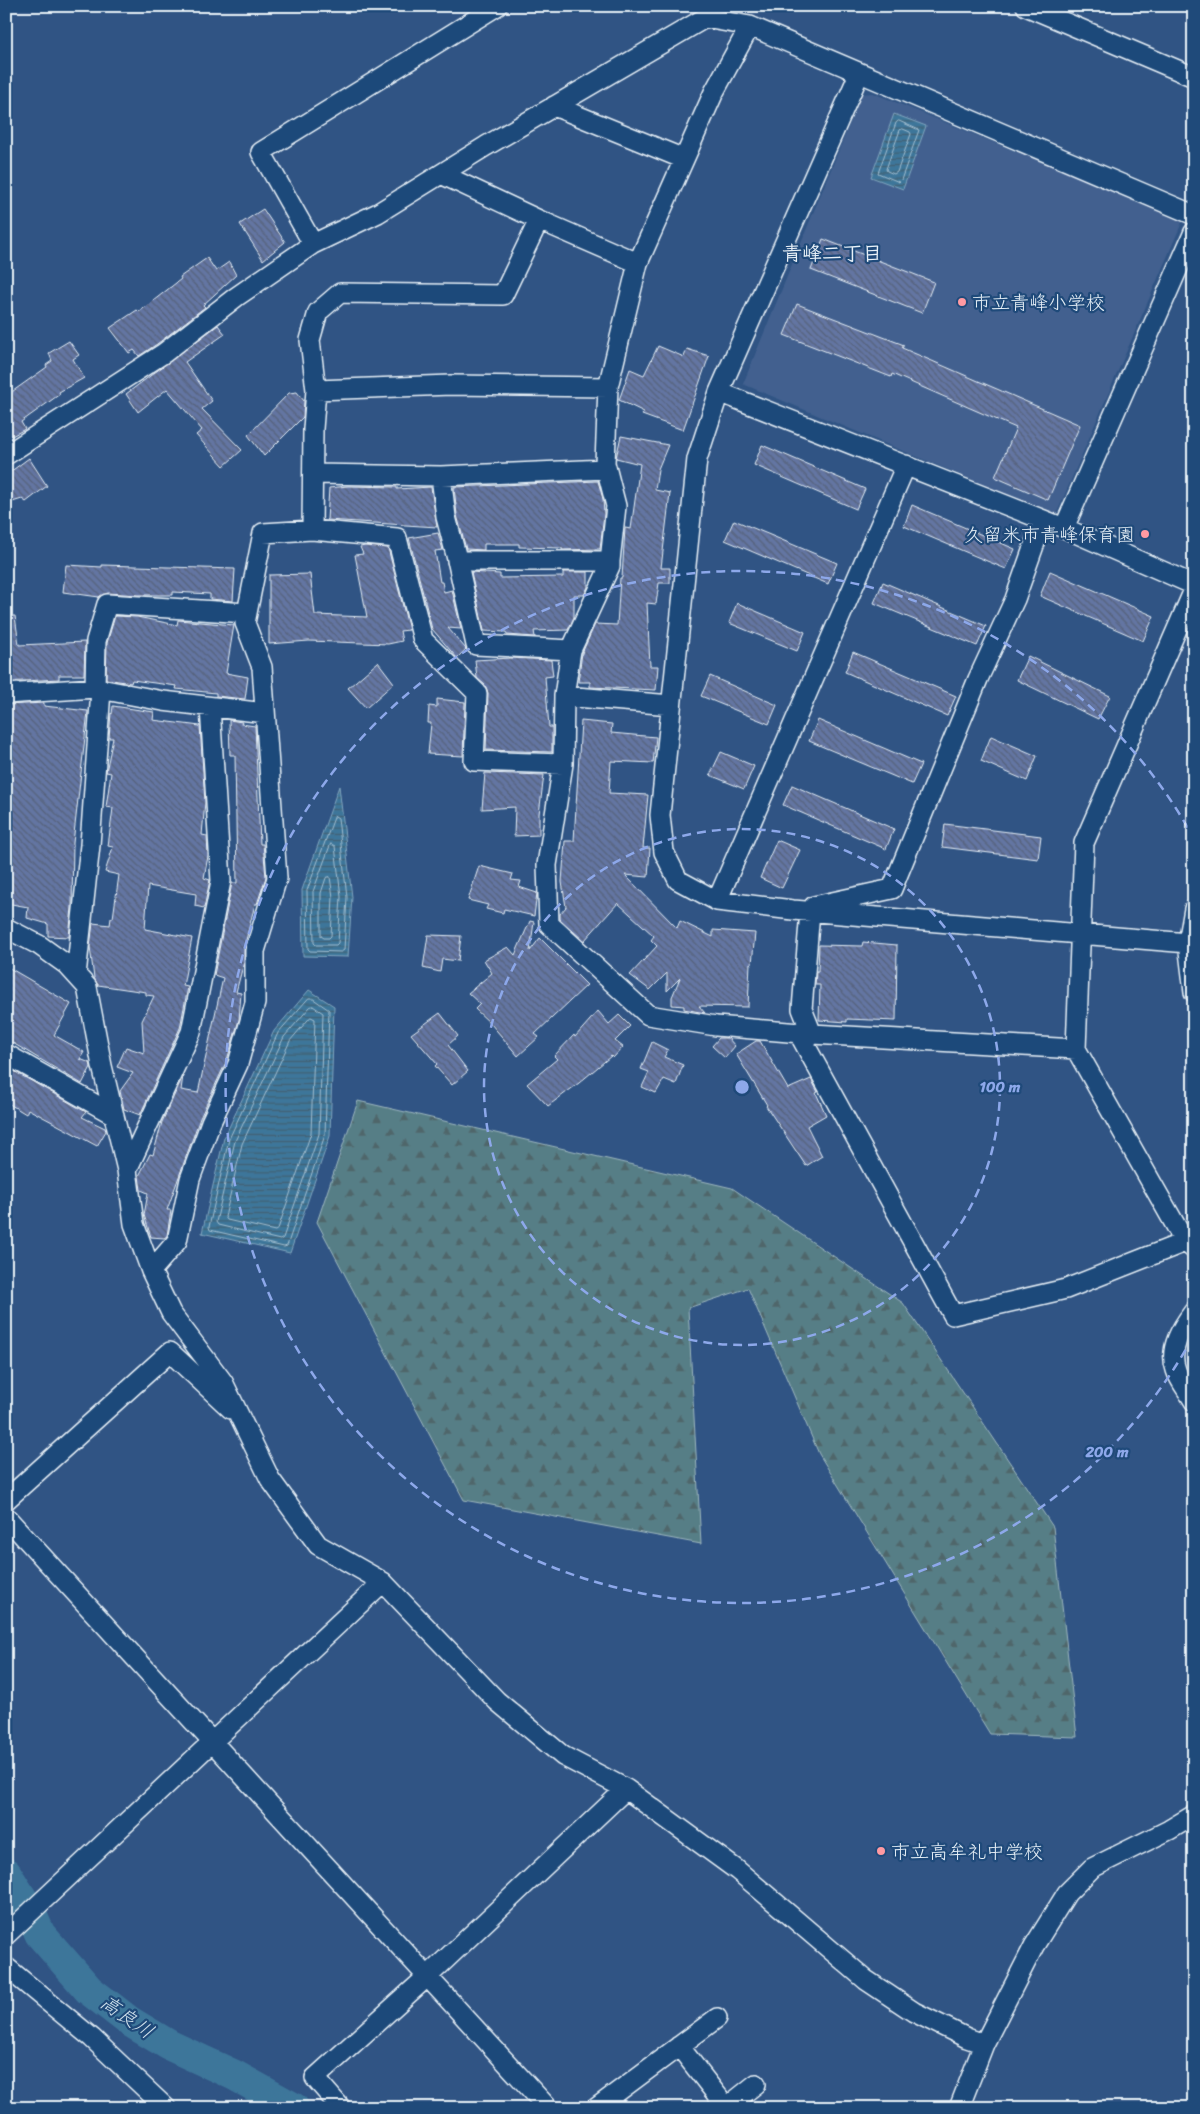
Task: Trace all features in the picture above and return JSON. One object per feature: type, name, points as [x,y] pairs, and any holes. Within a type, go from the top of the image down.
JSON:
[{"type":"street","points":[[313,244],[261,152],[497,6]]},
{"type":"street","points":[[1026,6],[1194,77]]},
{"type":"street","points":[[6,455],[164,353],[236,298],[313,244],[378,214],[554,106],[706,18],[750,26],[1194,216]]},
{"type":"street","points":[[750,26],[714,92],[638,263],[608,387],[605,463],[616,506],[610,566],[571,650],[564,696],[563,764],[547,865],[550,924],[648,1016],[716,1026],[805,1033],[1076,1048]]},
{"type":"street","points":[[859,74],[719,392],[697,459],[660,815],[664,852],[678,880],[717,901],[801,911],[1188,943]]},
{"type":"street","points":[[554,106],[684,159]]},
{"type":"street","points":[[441,174],[539,220],[638,263]]},
{"type":"street","points":[[312,530],[316,390],[310,340],[318,312],[340,293],[503,294],[539,220]]},
{"type":"street","points":[[1064,528],[1194,232]]},
{"type":"street","points":[[316,390],[451,385],[608,387]]},
{"type":"street","points":[[719,392],[1064,528],[1194,585]]},
{"type":"street","points":[[717,901],[906,466]]},
{"type":"street","points":[[313,474],[441,476],[606,469]]},
{"type":"street","points":[[441,476],[446,518],[476,645],[571,650]]},
{"type":"street","points":[[801,911],[892,889],[978,679],[1015,599],[1043,520]]},
{"type":"street","points":[[150,1271],[177,1241],[190,1179],[211,1122],[238,1064],[254,1003],[255,951],[277,878],[266,751],[262,667],[245,623],[263,533],[312,530],[397,538],[423,640],[477,693],[474,761],[563,764]]},
{"type":"street","points":[[457,561],[610,561]]},
{"type":"street","points":[[801,911],[802,1009],[805,1033],[953,1315],[1066,1289],[1190,1245],[1076,1048],[1084,843],[1194,590]]},
{"type":"street","points":[[76,974],[90,845],[98,689],[96,641],[107,604],[247,613]]},
{"type":"street","points":[[6,694],[98,689],[163,701],[265,714]]},
{"type":"street","points":[[564,696],[671,705]]},
{"type":"street","points":[[127,1170],[191,1032],[221,881],[210,707]]},
{"type":"street","points":[[1194,909],[1188,943],[1194,992]]},
{"type":"street","points":[[6,928],[38,945],[67,965],[86,986],[127,1170],[134,1224],[150,1271],[172,1313],[223,1382],[270,1479],[318,1545],[383,1582],[496,1702],[563,1756],[626,1788],[737,1870],[866,1980],[914,2012],[966,2038],[984,2044]]},
{"type":"street","points":[[6,1054],[114,1115]]},
{"type":"street","points":[[1194,1311],[1181,1329],[1174,1350],[1176,1369],[1194,1401]]},
{"type":"street","points":[[6,1500],[170,1352],[239,1417]]},
{"type":"street","points":[[6,1517],[548,2108]]},
{"type":"street","points":[[9,1932],[383,1582]]},
{"type":"street","points":[[340,2108],[315,2078],[428,1976],[626,1788]]},
{"type":"street","points":[[959,2108],[984,2044],[1034,1946],[1067,1893],[1092,1868],[1169,1830],[1194,1815]]},
{"type":"street","points":[[6,1967],[92,2038],[166,2108]]},
{"type":"street","points":[[603,2106],[716,2018]]},
{"type":"street","points":[[679,2046],[727,2107],[756,2084]]},
{"type":"shaded area","name":"市立青峰小学校","points":[[873,93],[1183,220],[1056,515],[743,384],[862,94]]},
{"type":"green space","points":[[358,1101],[732,1188],[903,1303],[1053,1527],[1077,1737],[990,1734],[819,1454],[748,1288],[688,1308],[701,1544],[464,1500],[317,1222]]},
{"type":"water","points":[[894,114],[926,126],[903,189],[871,177]]},
{"type":"water","points":[[339,786],[352,897],[348,957],[303,956],[302,890]]},
{"type":"water","points":[[309,990],[334,1006],[330,1136],[290,1253],[202,1233],[224,1138],[274,1031]]},
{"type":"building","points":[[263,209],[285,242],[263,260],[240,224]]},
{"type":"building","points":[[823,239],[934,282],[922,313],[811,270]]},
{"type":"building","points":[[207,258],[216,271],[229,262],[236,275],[203,305],[205,307],[157,344],[139,356],[134,350],[129,353],[110,328],[137,310],[139,312],[181,279],[180,277]]},
{"type":"building","points":[[797,304],[904,345],[902,348],[1080,425],[1048,500],[995,477],[1016,428],[892,374],[891,377],[784,335]]},
{"type":"building","points":[[218,325],[225,334],[185,362],[212,401],[202,409],[242,450],[224,466],[196,435],[202,430],[167,389],[138,412],[126,394]]},
{"type":"building","points":[[69,341],[79,355],[73,359],[84,378],[59,392],[60,394],[21,422],[25,429],[6,439],[6,396],[47,367],[46,365],[52,361],[49,353]]},
{"type":"building","points":[[658,346],[684,357],[687,349],[709,356],[683,430],[642,415],[644,412],[619,400],[630,369],[644,375]]},
{"type":"building","points":[[297,392],[304,401],[303,417],[264,456],[248,435],[289,393]]},
{"type":"building","points":[[621,436],[668,445],[658,469],[655,490],[670,493],[661,568],[670,568],[670,583],[659,583],[656,604],[647,603],[650,666],[658,666],[656,690],[590,687],[590,682],[578,682],[582,653],[595,624],[617,625],[625,528],[631,529],[640,464],[616,458]]},
{"type":"building","points":[[762,445],[865,489],[856,509],[754,465]]},
{"type":"building","points":[[29,458],[47,486],[26,502],[22,499],[6,504],[6,475]]},
{"type":"building","points":[[598,481],[603,499],[604,514],[600,549],[562,550],[562,548],[519,547],[519,544],[484,544],[484,550],[466,549],[457,515],[454,487]]},
{"type":"building","points":[[348,486],[397,487],[397,489],[431,487],[437,527],[327,520],[329,488]]},
{"type":"building","points":[[912,505],[1015,549],[1006,569],[904,526]]},
{"type":"building","points":[[734,520],[837,563],[828,584],[725,540]]},
{"type":"building","points":[[438,533],[443,550],[435,551],[440,582],[442,582],[444,592],[452,590],[461,629],[448,628],[466,649],[457,658],[432,629],[409,538]]},
{"type":"building","points":[[360,547],[388,548],[409,630],[400,631],[402,641],[388,644],[309,641],[269,644],[269,575],[310,574],[315,615],[367,617],[355,555],[363,554]]},
{"type":"building","points":[[66,565],[235,569],[233,601],[210,599],[210,594],[173,592],[173,595],[108,593],[99,597],[63,592]]},
{"type":"building","points":[[1050,571],[1154,616],[1143,641],[1040,596]]},
{"type":"building","points":[[471,572],[500,574],[500,578],[563,577],[563,572],[588,572],[588,587],[584,595],[574,595],[574,617],[568,630],[534,631],[535,637],[507,635],[506,632],[484,631]]},
{"type":"building","points":[[883,582],[986,626],[977,646],[874,603]]},
{"type":"building","points":[[737,603],[805,632],[797,651],[729,623]]},
{"type":"building","points":[[6,616],[15,616],[19,645],[85,642],[84,675],[59,675],[59,679],[6,682]]},
{"type":"building","points":[[115,616],[137,617],[177,625],[178,620],[234,625],[226,673],[248,677],[245,699],[216,696],[216,693],[176,689],[177,686],[132,680],[131,683],[106,679],[107,643]]},
{"type":"building","points":[[853,652],[956,696],[947,716],[845,672]]},
{"type":"building","points":[[1028,656],[1110,696],[1098,719],[1017,680]]},
{"type":"building","points":[[510,658],[551,660],[553,676],[545,677],[549,727],[552,727],[552,752],[486,750],[488,693],[485,685],[477,678],[475,660]]},
{"type":"building","points":[[378,662],[394,683],[366,708],[348,688]]},
{"type":"building","points":[[710,676],[777,705],[769,724],[701,696]]},
{"type":"building","points":[[437,699],[465,702],[463,756],[428,754],[431,723],[428,723],[429,706],[437,707]]},
{"type":"building","points":[[44,703],[44,706],[88,711],[73,843],[72,908],[69,937],[48,936],[48,924],[27,918],[28,907],[6,903],[7,705]]},
{"type":"building","points":[[113,706],[154,712],[153,720],[200,726],[205,802],[202,835],[207,836],[208,856],[204,878],[210,880],[204,908],[195,906],[196,894],[148,886],[145,929],[192,938],[183,986],[188,987],[180,1028],[140,1115],[124,1109],[120,1091],[133,1073],[117,1067],[126,1047],[144,1053],[142,1021],[154,996],[146,995],[146,992],[98,985],[94,978],[90,947],[93,923],[110,925],[111,918],[113,918],[119,875],[105,872],[113,847],[108,846],[113,808],[106,807],[111,773],[106,772],[113,738],[109,738]]},
{"type":"building","points":[[229,720],[255,726],[260,844],[263,844],[266,877],[257,904],[255,904],[244,948],[244,962],[236,992],[241,993],[239,1020],[227,1060],[200,1118],[167,1210],[171,1210],[167,1236],[164,1238],[151,1237],[144,1215],[148,1193],[141,1190],[139,1176],[150,1154],[153,1155],[162,1122],[183,1076],[181,1090],[198,1093],[223,978],[214,975],[232,883],[237,883],[235,755],[230,755]]},
{"type":"building","points":[[818,720],[921,764],[912,784],[809,741]]},
{"type":"building","points":[[581,721],[612,724],[611,733],[656,737],[653,763],[611,761],[609,793],[648,795],[643,848],[650,848],[648,877],[625,875],[677,928],[680,921],[713,937],[713,930],[755,933],[752,964],[750,963],[748,1007],[699,1006],[705,1013],[684,1009],[684,1006],[672,1005],[672,997],[680,978],[667,991],[667,973],[650,990],[630,975],[657,946],[651,940],[654,936],[618,903],[584,941],[560,919],[560,914],[566,907],[562,882],[565,841],[574,841]]},
{"type":"building","points":[[991,736],[1037,756],[1027,781],[981,761]]},
{"type":"building","points":[[721,752],[754,766],[744,789],[710,775]]},
{"type":"building","points":[[485,773],[544,775],[539,814],[539,835],[514,836],[515,807],[482,809]]},
{"type":"building","points":[[792,785],[894,829],[886,849],[783,805]]},
{"type":"building","points":[[945,824],[1041,836],[1038,859],[942,847]]},
{"type":"building","points":[[777,840],[800,850],[782,888],[760,878]]},
{"type":"building","points":[[479,866],[513,874],[511,880],[521,881],[519,887],[537,893],[534,916],[504,909],[503,913],[486,909],[488,905],[468,900]]},
{"type":"building","points":[[530,921],[534,922],[530,951],[540,938],[587,985],[535,1034],[539,1037],[518,1056],[491,1024],[475,1009],[480,1004],[468,993],[492,973],[484,960],[508,947],[515,955]]},
{"type":"building","points":[[428,935],[461,936],[458,961],[442,959],[440,972],[423,968]]},
{"type":"building","points":[[863,942],[897,945],[896,1021],[847,1019],[847,1022],[819,1020],[820,985],[815,985],[816,971],[818,971],[819,945],[862,946]]},
{"type":"building","points":[[6,966],[71,1004],[54,1035],[84,1052],[80,1059],[90,1063],[91,1067],[82,1084],[6,1039]]},
{"type":"building","points":[[598,1011],[609,1024],[619,1015],[630,1026],[615,1041],[623,1047],[613,1058],[611,1056],[548,1106],[527,1084],[557,1059],[554,1056],[574,1035],[575,1037]]},
{"type":"building","points":[[440,1013],[458,1036],[448,1045],[468,1071],[452,1085],[411,1034]]},
{"type":"building","points":[[719,1038],[728,1038],[735,1046],[725,1058],[712,1046]]},
{"type":"building","points":[[756,1041],[760,1041],[788,1089],[811,1079],[818,1092],[816,1093],[826,1115],[807,1126],[822,1156],[806,1166],[766,1106],[736,1054]]},
{"type":"building","points":[[652,1042],[668,1050],[664,1057],[683,1065],[676,1084],[664,1079],[656,1093],[642,1087],[649,1072],[641,1069]]},
{"type":"building","points":[[12,1070],[86,1112],[82,1117],[105,1128],[106,1131],[97,1146],[28,1109],[26,1114],[6,1102],[6,1080]]},
{"type":"waterway","name":"高良川","points":[[6,1873],[30,1911],[40,1934],[89,1990],[129,2021],[169,2045],[234,2075],[294,2108]]},
{"type":"place","name":"市立青峰小学校","points":[[962,302]]},
{"type":"place","name":"久留米市青峰保育園","points":[[1145,534]]},
{"type":"place","name":"市立高牟礼中学校","points":[[881,1851]]},
{"type":"district","name":"青峰二丁目","points":[[832,253]]}]
